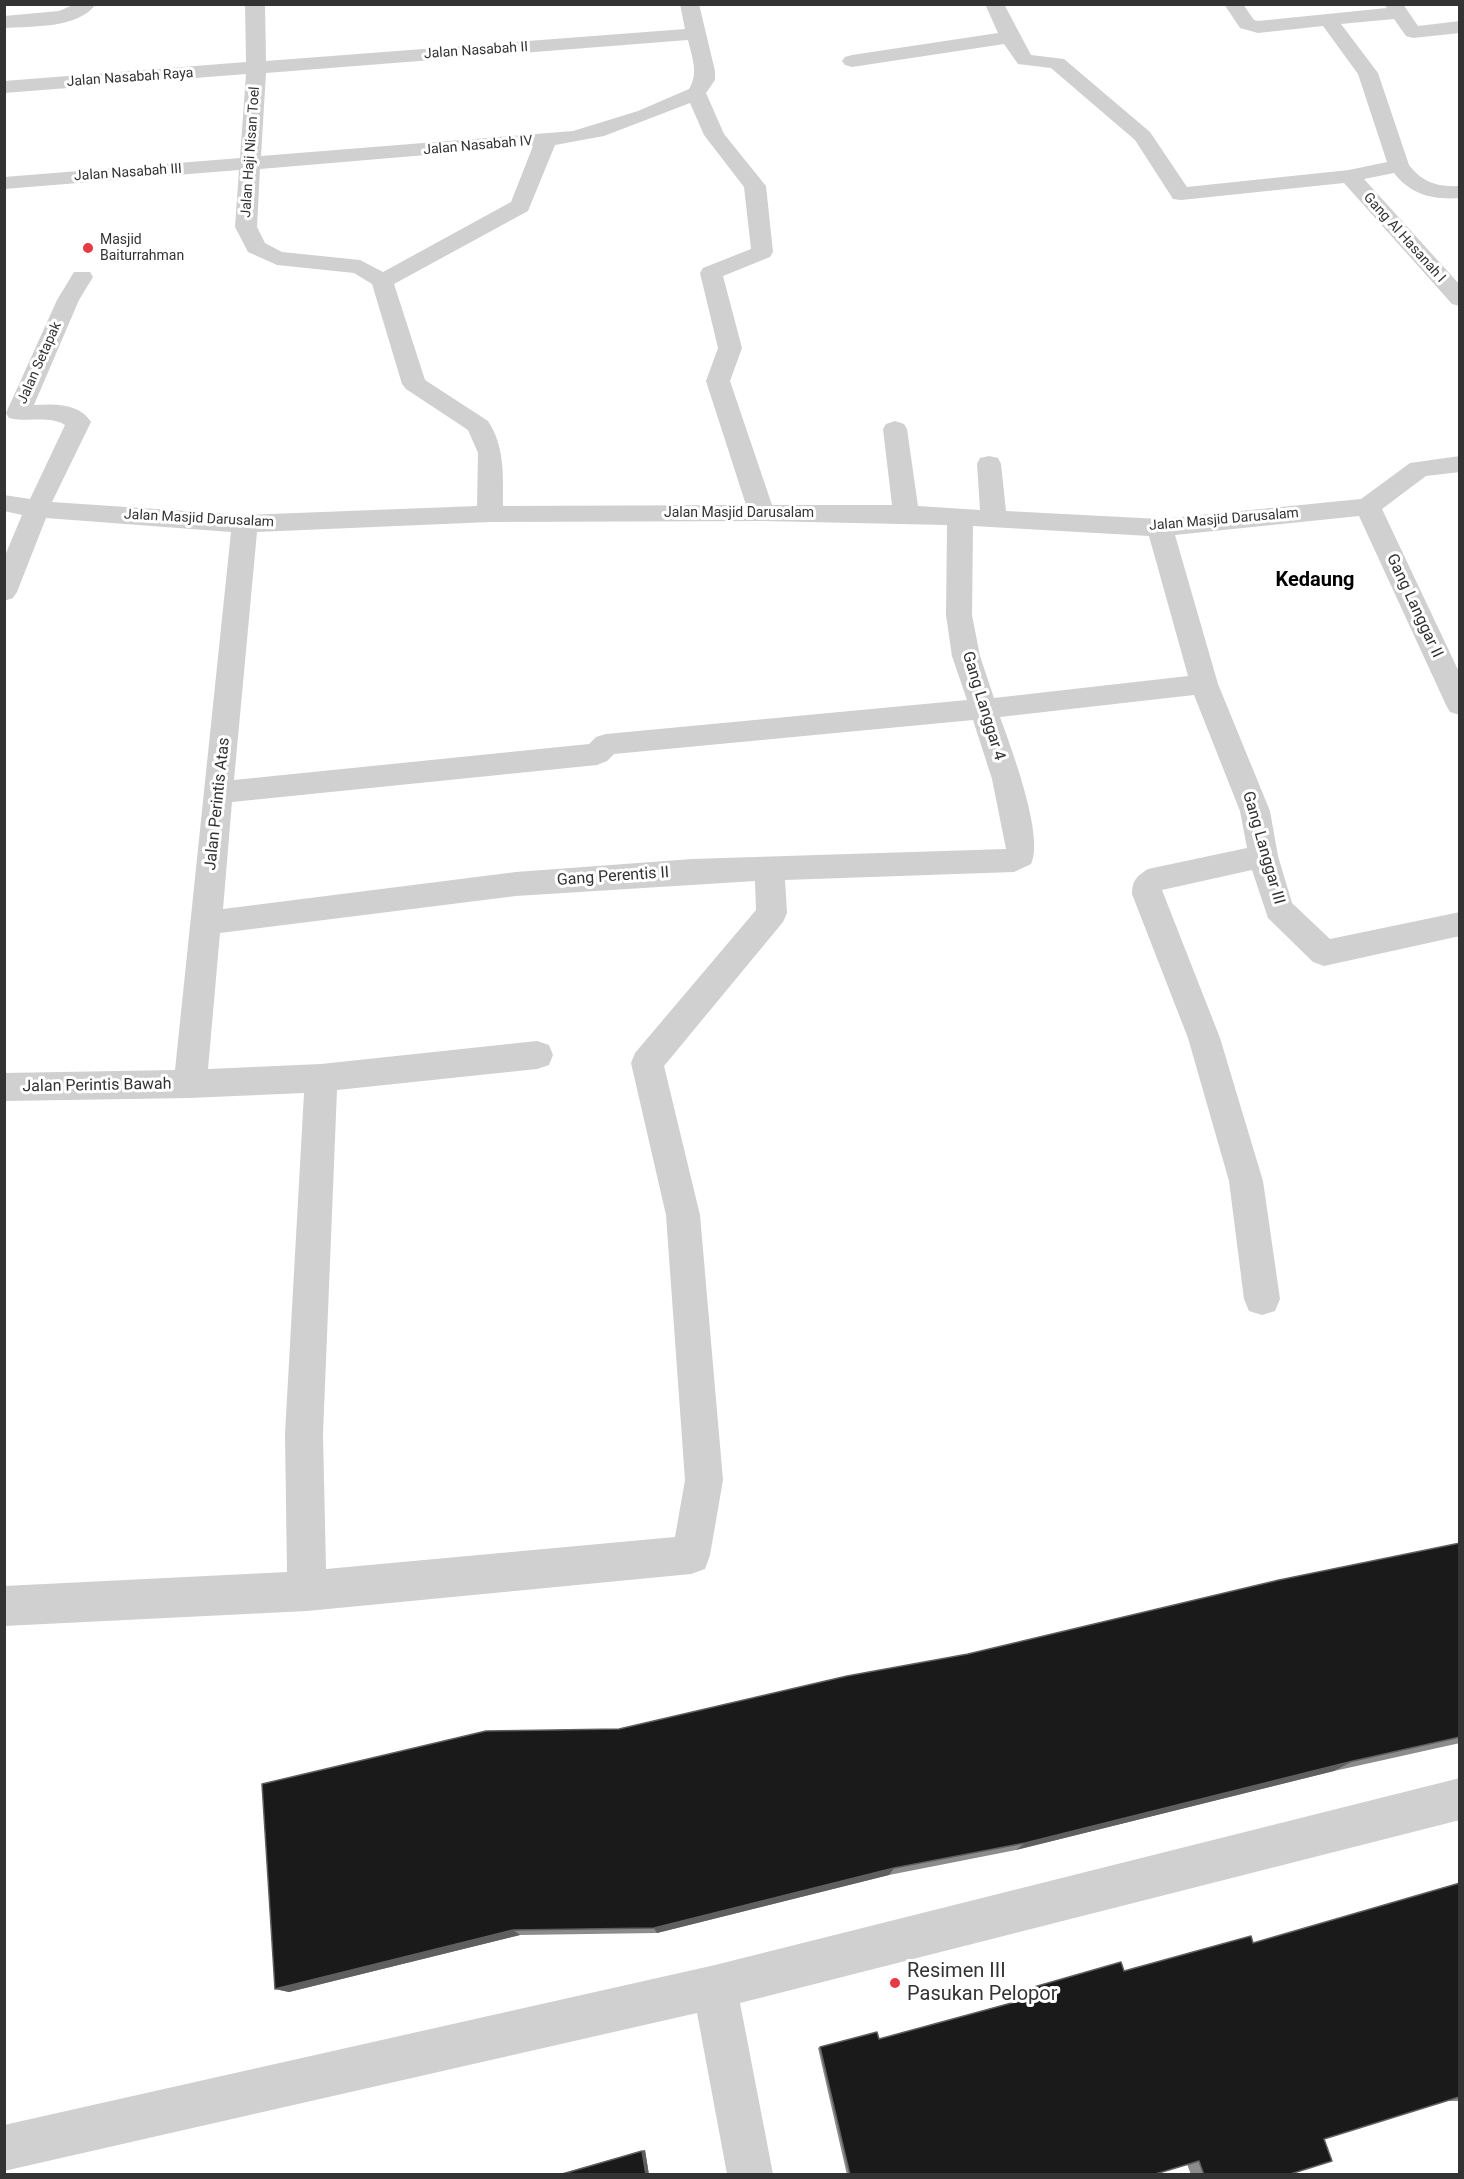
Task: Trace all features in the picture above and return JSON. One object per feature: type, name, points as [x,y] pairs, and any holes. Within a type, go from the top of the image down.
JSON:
[{"type":"street","points":[[4,22],[56,18],[83,9],[87,4]]},
{"type":"street","name":"Jalan Haji Nisan Toel","points":[[255,4],[256,68],[252,164],[246,227],[255,247],[277,258],[360,267],[382,280]]},
{"type":"street","points":[[689,4],[705,71],[705,80],[696,93],[714,135],[755,186],[762,252],[711,273],[730,348],[718,381],[762,513]]},
{"type":"street","points":[[994,4],[1021,57],[1057,63],[1143,136],[1181,194],[1349,176],[1400,166]]},
{"type":"street","points":[[1233,4],[1247,24],[1258,27],[1329,21],[1396,9],[1413,32],[1460,27]]},
{"type":"street","points":[[1329,21],[1368,73],[1400,166],[1408,179],[1427,192],[1460,192]]},
{"type":"street","name":"Jalan Nasabah II","points":[[256,68],[696,34]]},
{"type":"street","points":[[852,61],[1010,38]]},
{"type":"street","name":"Jalan Nasabah Raya","points":[[4,87],[256,68]]},
{"type":"street","name":"Jalan Nasabah IV","points":[[252,164],[546,140],[597,132],[696,93]]},
{"type":"street","points":[[490,514],[489,453],[479,426],[414,384],[382,280],[437,254],[520,206],[546,140]]},
{"type":"street","name":"Jalan Nasabah III","points":[[4,183],[252,164]]},
{"type":"street","name":"Gang Al Hasanah I","points":[[1349,176],[1460,299]]},
{"type":"street","name":"Jalan Setapak","points":[[40,503],[79,422],[59,411],[18,413],[68,300],[82,277]]},
{"type":"street","points":[[895,429],[906,514]]},
{"type":"street","points":[[989,464],[994,520]]},
{"type":"street","points":[[1368,507],[1419,469],[1460,464]]},
{"type":"street","name":"Jalan Masjid Darusalam","points":[[4,503],[40,503],[245,524],[490,514],[762,513],[906,514],[1160,528],[1368,507]]},
{"type":"street","points":[[4,592],[40,503]]},
{"type":"street","name":"Gang Langgar II","points":[[1368,507],[1460,705]]},
{"type":"street","name":"Gang Langgar 4","points":[[960,517],[959,615],[966,656],[1006,779],[1020,856]]},
{"type":"street","name":"Jalan Perintis Atas","points":[[190,1084],[245,524]]},
{"type":"street","name":"Gang Langgar III","points":[[1160,528],[1204,684],[1255,811],[1263,856],[1278,909],[1324,953],[1460,924]]},
{"type":"street","points":[[219,792],[597,754],[606,744],[982,709],[1204,684]]},
{"type":"street","name":"Gang Perentis II","points":[[206,922],[516,884],[769,868],[1006,861],[1020,856]]},
{"type":"street","points":[[1262,1299],[1246,1181],[1204,1038],[1147,894],[1147,885],[1158,878],[1263,856]]},
{"type":"street","points":[[4,1606],[307,1591],[692,1555],[704,1480],[683,1215],[647,1063],[772,913],[769,868]]},
{"type":"street","name":"Jalan Perintis Bawah","points":[[4,1087],[190,1084],[321,1078],[537,1055]]},
{"type":"street","points":[[307,1591],[304,1434],[321,1078]]},
{"type":"street","points":[[4,2148],[715,1987],[1460,1799]]},
{"type":"street","points":[[715,1987],[750,2175]]},
{"type":"building","points":[[1460,1543],[1460,1737],[1353,1761],[1025,1843],[894,1868],[654,1928],[513,1930],[275,1989],[262,1784],[486,1731],[619,1729],[847,1676],[968,1654],[1279,1580]]},
{"type":"building","points":[[1460,1883],[1460,2099],[1459,2097],[1324,2139],[1332,2161],[1287,2175],[1204,2175],[1199,2161],[1152,2175],[850,2175],[820,2047],[877,2032],[879,2039],[1030,1998],[1027,1989],[1121,1962],[1124,1971],[1251,1936],[1253,1943]]},
{"type":"building","points":[[642,2151],[646,2175],[559,2175]]},
{"type":"place","name":"Masjid Baiturrahman","points":[[88,248]]},
{"type":"place","name":"Resimen III Pasukan Pelopor","points":[[895,1983]]},
{"type":"district","name":"Kedaung","points":[[1315,581]]}]
